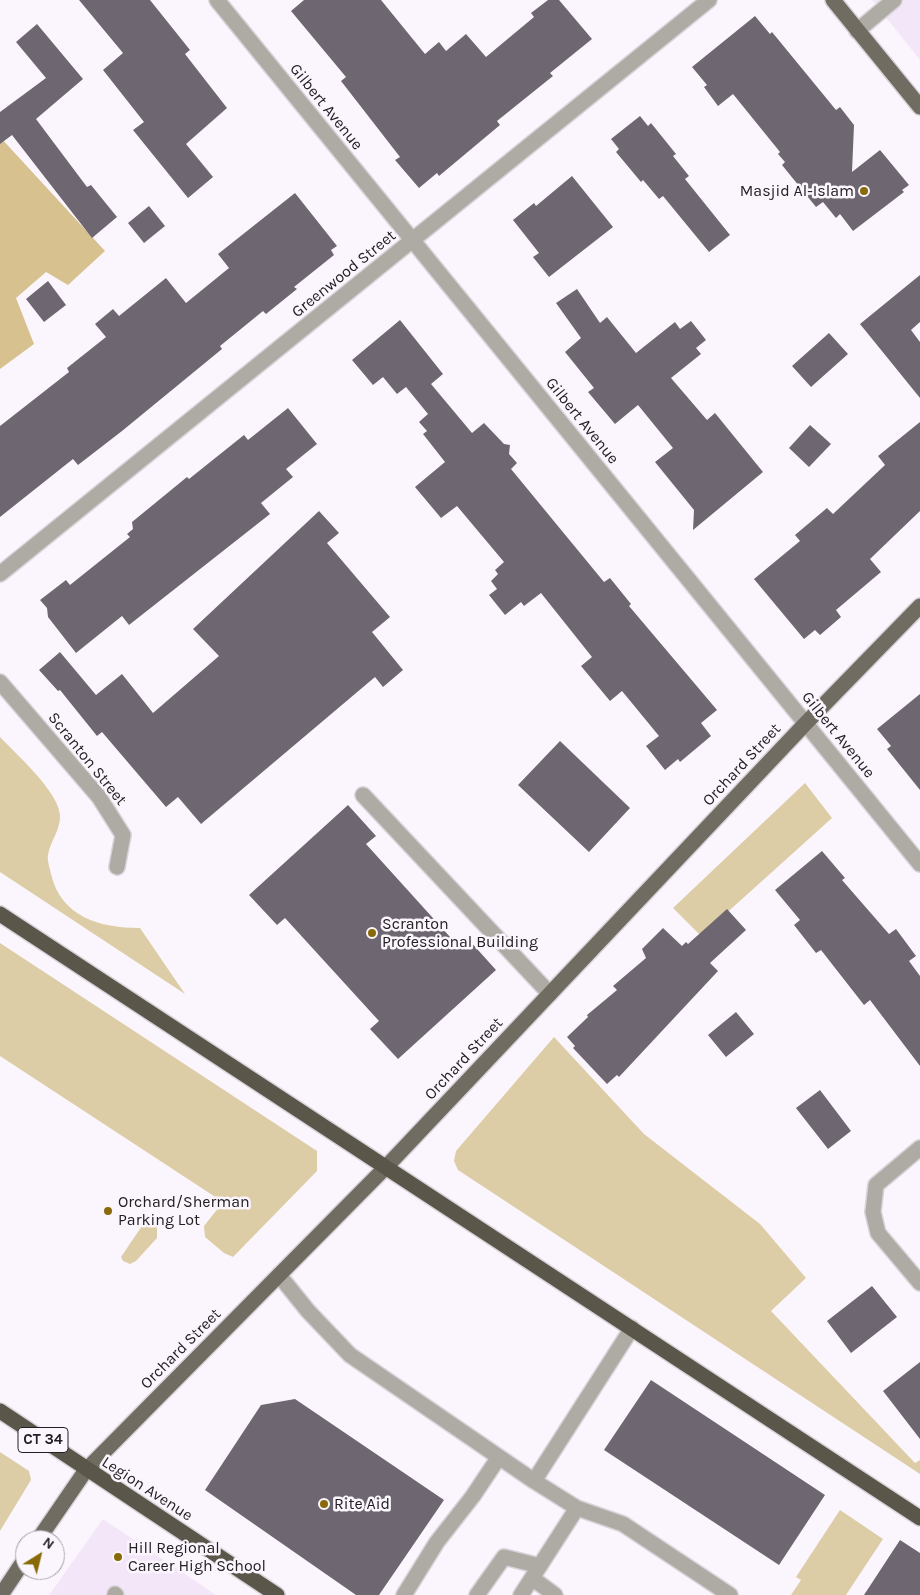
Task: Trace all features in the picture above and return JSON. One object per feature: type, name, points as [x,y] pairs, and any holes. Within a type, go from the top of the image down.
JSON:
[{"type":"highway","points":[[0,914],[387,1166],[920,1518]]},
{"type":"highway","name":"Legion Avenue","points":[[0,1411],[86,1470],[277,1595]]},
{"type":"main road","points":[[832,0],[920,107]]},
{"type":"main road","name":"Orchard Street","points":[[45,1530],[86,1470],[387,1166],[806,723],[920,606]]},
{"type":"main road","points":[[1,1595],[15,1575]]},
{"type":"street","name":"Gilbert Avenue","points":[[217,0],[920,864]]},
{"type":"street","name":"Greenwood Street","points":[[0,574],[710,0]]},
{"type":"street","points":[[858,31],[894,0]]},
{"type":"street","name":"Scranton Street","points":[[0,682],[99,797],[123,835],[117,867]]},
{"type":"street","points":[[363,795],[550,994]]},
{"type":"street","points":[[920,1148],[876,1185],[873,1212],[878,1233],[920,1283]]},
{"type":"street","points":[[279,1275],[308,1311],[350,1355],[534,1481],[578,1508],[623,1524],[730,1595]]},
{"type":"street","points":[[534,1481],[632,1328]]},
{"type":"street","points":[[404,1595],[437,1542],[473,1496],[499,1457]]},
{"type":"street","points":[[521,1595],[578,1508]]},
{"type":"street","points":[[477,1595],[504,1556],[536,1572],[555,1595]]},
{"type":"shaded area","points":[[872,0],[920,0],[920,60]]},
{"type":"shaded area","points":[[0,137],[105,251],[68,285],[46,272],[16,298],[34,344],[0,369]]},
{"type":"shaded area","points":[[0,737],[36,774],[58,805],[60,820],[49,850],[48,860],[56,889],[64,901],[84,917],[97,922],[111,926],[140,928],[185,994],[0,872]]},
{"type":"shaded area","points":[[805,783],[832,818],[701,936],[673,908]]},
{"type":"shaded area","points":[[0,943],[317,1151],[317,1171],[233,1257],[224,1253],[205,1237],[204,1226],[223,1202],[0,1056]]},
{"type":"shaded area","points":[[554,1037],[644,1134],[760,1224],[806,1278],[771,1311],[915,1463],[920,1460],[920,1474],[458,1170],[454,1161],[456,1151]]},
{"type":"shaded area","points":[[146,1220],[157,1227],[157,1238],[136,1261],[130,1264],[123,1261],[121,1257]]},
{"type":"shaded area","points":[[0,1452],[29,1471],[31,1480],[0,1531]]},
{"type":"shaded area","points":[[840,1510],[883,1539],[846,1595],[791,1595],[801,1580],[796,1577]]},
{"type":"shaded area","name":"Hill Regional Career High School","points":[[103,1519],[216,1595],[49,1595],[60,1580],[65,1580],[65,1572]]},
{"type":"building","points":[[79,0],[150,0],[190,50],[185,54],[227,108],[186,144],[213,177],[188,198],[133,130],[144,122],[103,70],[123,53]]},
{"type":"building","points":[[304,0],[381,0],[425,54],[439,42],[446,51],[466,34],[486,57],[534,17],[531,13],[548,0],[559,0],[592,39],[550,73],[553,76],[497,121],[500,125],[439,176],[437,173],[419,188],[395,160],[400,157],[341,81],[346,77],[291,11]]},
{"type":"building","points":[[755,16],[770,34],[772,32],[836,110],[840,107],[854,125],[852,172],[880,150],[909,185],[902,190],[904,192],[853,231],[840,214],[836,218],[823,202],[816,207],[782,165],[785,162],[778,154],[780,152],[733,94],[718,106],[704,87],[707,85],[692,67]]},
{"type":"building","points":[[37,24],[83,79],[36,119],[87,187],[91,185],[117,217],[92,238],[12,135],[0,144],[0,112],[46,78],[16,42]]},
{"type":"building","points":[[640,116],[648,126],[651,123],[676,154],[673,156],[689,176],[685,179],[730,235],[709,252],[663,196],[659,199],[643,180],[641,182],[616,152],[619,149],[611,139]]},
{"type":"building","points":[[572,176],[613,227],[549,277],[533,257],[539,253],[513,220],[534,203],[536,206]]},
{"type":"building","points":[[295,193],[337,246],[331,250],[334,255],[294,287],[297,289],[266,314],[263,311],[220,346],[222,349],[122,431],[78,465],[73,459],[0,517],[0,426],[69,372],[67,368],[106,337],[95,324],[113,309],[119,316],[166,278],[186,303],[229,268],[218,254]]},
{"type":"building","points":[[149,206],[165,226],[144,243],[128,223]]},
{"type":"building","points":[[920,275],[920,322],[911,330],[920,342],[920,398],[860,324]]},
{"type":"building","points":[[48,281],[66,305],[44,322],[26,299]]},
{"type":"building","points":[[577,289],[600,323],[607,317],[636,353],[675,322],[680,329],[691,321],[706,340],[696,348],[701,354],[671,378],[707,420],[715,413],[763,472],[693,530],[694,510],[655,462],[673,448],[638,405],[615,424],[588,392],[594,388],[565,352],[581,338],[556,303]]},
{"type":"building","points":[[400,320],[443,374],[431,384],[472,433],[484,423],[504,444],[510,445],[509,454],[517,463],[511,469],[604,582],[610,578],[631,604],[629,606],[717,710],[701,723],[711,736],[680,762],[678,759],[665,770],[646,746],[659,736],[622,691],[610,701],[581,666],[592,657],[541,593],[524,606],[521,602],[505,615],[489,595],[497,589],[491,581],[498,574],[495,570],[504,562],[457,506],[441,518],[415,487],[445,462],[423,434],[427,431],[419,422],[428,414],[406,387],[397,394],[383,377],[373,385],[352,360]]},
{"type":"building","points":[[829,333],[848,354],[811,387],[792,366]]},
{"type":"building","points":[[288,408],[317,444],[286,469],[293,477],[261,503],[270,514],[129,625],[122,616],[76,653],[48,617],[47,608],[40,600],[66,580],[70,585],[130,537],[127,534],[133,529],[132,522],[187,477],[189,479],[244,435],[248,440]]},
{"type":"building","points":[[920,422],[920,511],[870,559],[881,572],[836,610],[841,617],[820,635],[815,630],[804,639],[754,579],[800,541],[795,535],[827,508],[833,514],[885,465],[878,456]]},
{"type":"building","points":[[810,425],[831,444],[809,467],[789,448]]},
{"type":"building","points":[[319,511],[339,533],[327,543],[390,617],[372,632],[403,670],[383,687],[375,677],[201,824],[178,797],[166,807],[102,732],[97,736],[60,690],[58,691],[39,670],[60,652],[96,695],[122,674],[153,713],[219,656],[193,629]]},
{"type":"building","points":[[920,694],[920,790],[887,749],[891,746],[877,729]]},
{"type":"building","points":[[560,741],[630,808],[589,852],[518,785]]},
{"type":"building","name":"Scranton Professional Building","points":[[348,805],[376,836],[366,844],[460,948],[469,940],[496,970],[398,1059],[370,1029],[379,1021],[285,918],[277,925],[249,895]]},
{"type":"building","points":[[822,851],[845,878],[842,880],[889,934],[896,929],[916,956],[909,961],[920,976],[920,1066],[870,1000],[864,1005],[821,950],[816,953],[794,925],[800,920],[775,890]]},
{"type":"building","points":[[727,909],[746,930],[710,963],[718,971],[619,1077],[617,1075],[607,1084],[573,1048],[575,1046],[567,1037],[588,1017],[587,1015],[617,990],[613,986],[646,958],[642,949],[663,928],[682,946],[686,942],[688,944]]},
{"type":"building","points":[[736,1012],[754,1034],[726,1057],[708,1035]]},
{"type":"building","points":[[820,1090],[851,1131],[828,1149],[796,1108]]},
{"type":"building","points":[[872,1286],[897,1317],[851,1353],[827,1321]]},
{"type":"building","points":[[920,1362],[920,1439],[883,1391]]},
{"type":"building","points":[[651,1380],[825,1495],[779,1565],[604,1450]]},
{"type":"building","points":[[295,1399],[444,1500],[379,1595],[356,1595],[205,1490],[261,1405]]},
{"type":"building","points":[[900,1540],[920,1553],[920,1595],[864,1595]]},
{"type":"place","name":"Masjid Al-Islam","points":[[864,191]]},
{"type":"place","name":"Scranton Professional Building","points":[[372,933]]},
{"type":"place","name":"Orchard/Sherman Parking Lot","points":[[108,1211]]},
{"type":"place","name":"Rite Aid","points":[[324,1504]]},
{"type":"place","name":"Hill Regional Career High School","points":[[118,1557]]}]
